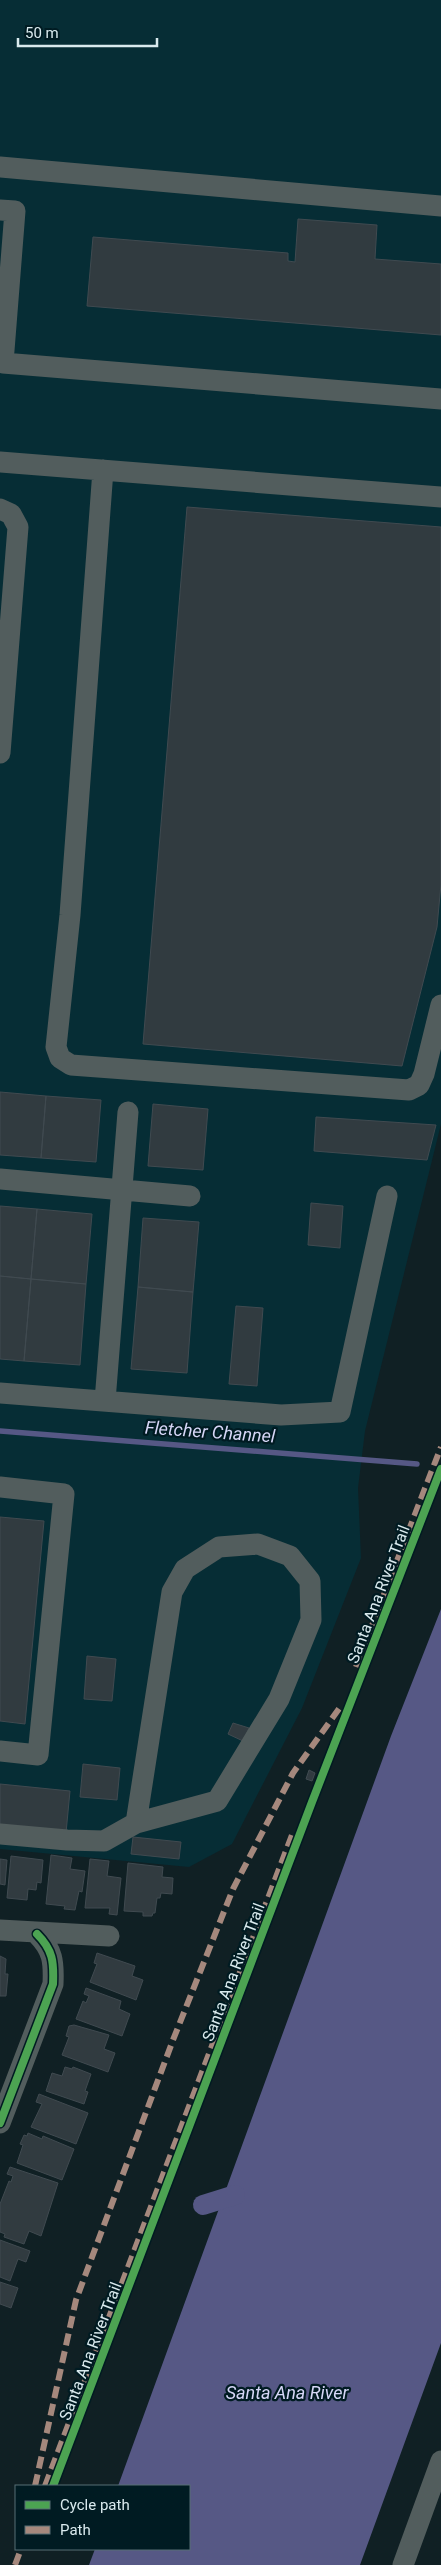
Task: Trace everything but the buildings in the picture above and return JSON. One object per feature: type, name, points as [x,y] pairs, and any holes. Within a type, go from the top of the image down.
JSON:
[{"type":"street","points":[[0,167],[441,206]]},
{"type":"street","points":[[0,210],[15,211],[3,363],[441,399]]},
{"type":"street","points":[[0,462],[441,497]]},
{"type":"street","points":[[103,470],[70,915],[56,1047],[60,1058],[71,1065],[409,1090],[419,1085],[424,1074],[441,1005]]},
{"type":"street","points":[[0,509],[11,514],[18,527],[0,753]]},
{"type":"street","points":[[104,1401],[128,1112]]},
{"type":"street","points":[[0,1179],[190,1196]]},
{"type":"street","points":[[0,1392],[281,1415],[340,1412],[387,1196]]},
{"type":"street","points":[[0,1487],[64,1494],[38,1755],[0,1751]]},
{"type":"street","points":[[0,1834],[104,1841],[136,1823],[217,1801],[279,1698],[311,1620],[310,1581],[290,1556],[258,1544],[219,1547],[185,1569],[172,1592],[136,1823]]},
{"type":"street","points":[[0,1930],[37,1934],[109,1936]]},
{"type":"street","points":[[0,2123],[6,2091],[52,1984],[54,1961],[48,1945],[37,1934]]},
{"type":"street","points":[[403,2565],[441,2461]]},
{"type":"shaded area","points":[[0,0],[441,0],[441,1124],[365,1431],[358,1488],[361,1558],[302,1708],[232,1844],[189,1867],[0,1849]]},
{"type":"water","name":"Santa Ana River","points":[[441,1609],[441,2343],[360,2565],[89,2565],[95,2550],[190,2550],[190,2485],[118,2485],[391,1736]]},
{"type":"waterway","name":"Fletcher Channel","points":[[0,1431],[417,1464]]},
{"type":"waterway","points":[[203,2205],[235,2195]]},
{"type":"marked path","points":[[356,1667],[441,1447]]},
{"type":"marked path","points":[[35,2485],[76,2300],[173,2040],[233,1889],[293,1773],[341,1706]]},
{"type":"marked path","points":[[45,2485],[292,1835]]},
{"type":"marked path","points":[[15,2565],[21,2550]]},
{"type":"cycle path","name":"Santa Ana River Trail","points":[[53,2485],[312,1802],[441,1469]]},
{"type":"cycle path","points":[[0,2123],[53,1984],[51,1957],[46,1945],[37,1934]]}]
